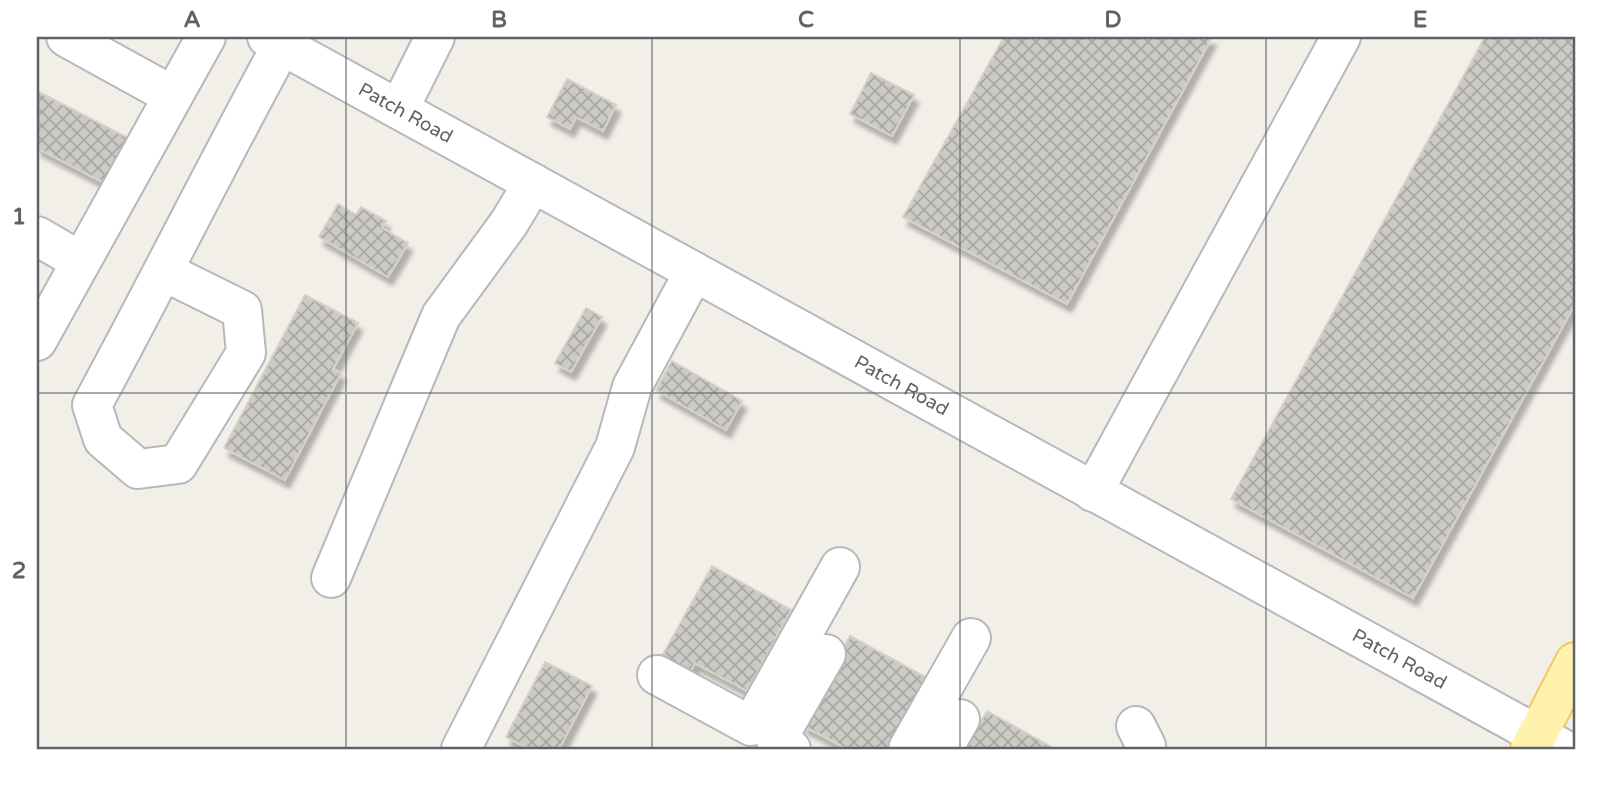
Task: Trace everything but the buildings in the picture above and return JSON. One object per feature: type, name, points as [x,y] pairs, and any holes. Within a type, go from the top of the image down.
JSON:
[{"type":"main road","points":[[1544,745],[1575,662]]},
{"type":"street","points":[[66,37],[173,96]]},
{"type":"street","points":[[37,341],[206,37]]},
{"type":"street","points":[[399,110],[435,37]]},
{"type":"street","points":[[1093,492],[1341,37]]},
{"type":"street","points":[[163,271],[242,310],[246,353],[178,464],[138,469],[103,439],[92,405],[163,271],[275,41]]},
{"type":"street","name":"Patch Road","points":[[275,41],[1093,492],[1544,745]]},
{"type":"street","points":[[331,578],[442,316],[509,223],[533,183]]},
{"type":"street","points":[[37,236],[80,261]]},
{"type":"street","points":[[461,749],[615,446],[632,387],[694,272]]},
{"type":"street","points":[[657,675],[751,726],[840,567]]},
{"type":"street","points":[[908,749],[971,638]]},
{"type":"street","points":[[791,749],[776,741],[826,654]]}]
